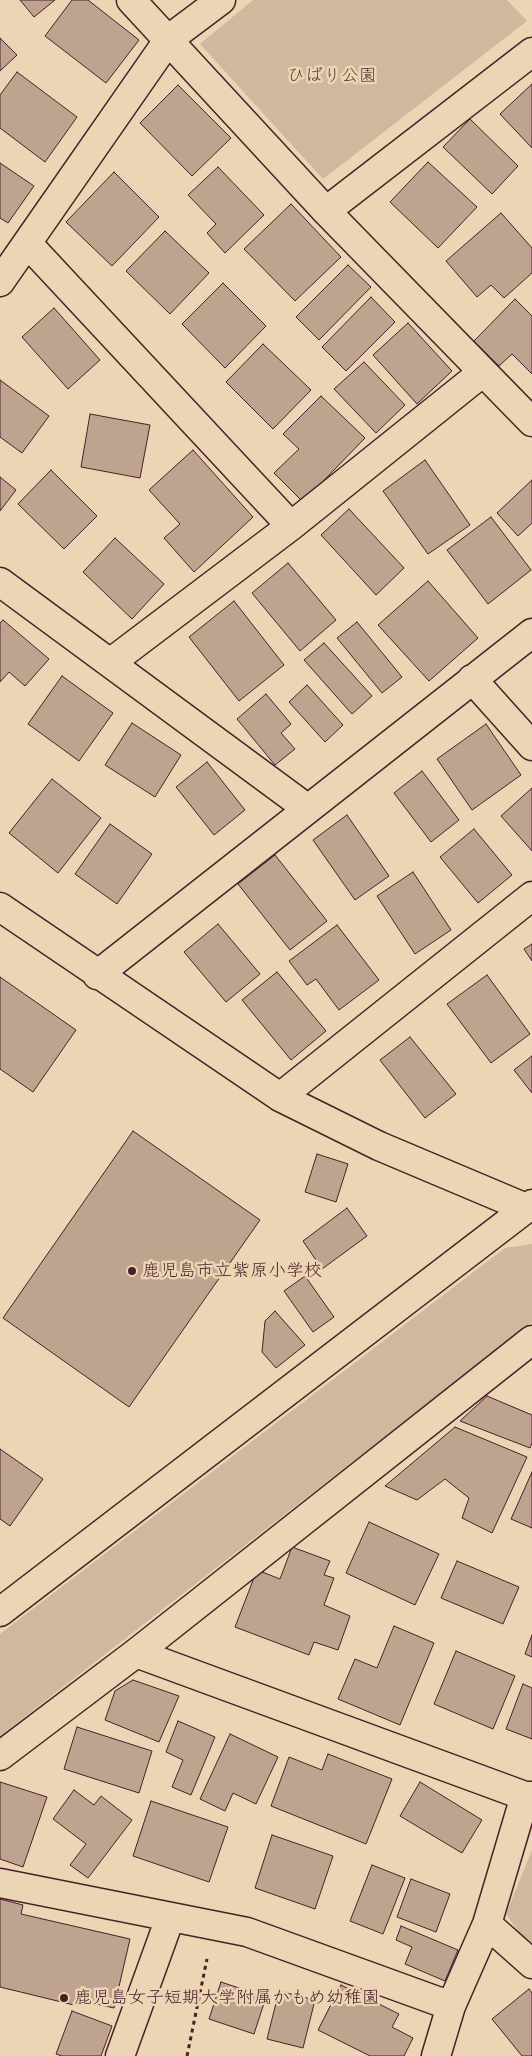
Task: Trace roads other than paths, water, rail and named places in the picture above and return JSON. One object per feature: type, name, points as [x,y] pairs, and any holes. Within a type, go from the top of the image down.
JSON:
[{"type":"street","points":[[131,0],[326,211],[532,422]]},
{"type":"street","points":[[0,282],[169,39],[221,0]]},
{"type":"street","points":[[326,211],[532,52]]},
{"type":"street","points":[[28,244],[291,526]]},
{"type":"street","points":[[110,663],[291,526],[483,372]]},
{"type":"street","points":[[0,582],[308,808]]},
{"type":"street","points":[[97,975],[532,633]]},
{"type":"street","points":[[472,679],[532,746]]},
{"type":"street","points":[[280,1097],[532,896]]},
{"type":"street","points":[[0,907],[97,975],[280,1097],[379,1146],[530,1207]]},
{"type":"street","points":[[0,1612],[530,1207]]},
{"type":"street","points":[[0,1756],[136,1653],[532,1340]]},
{"type":"street","points":[[136,1653],[528,1796],[487,1924],[451,2006],[436,2056]]},
{"type":"street","points":[[0,1883],[214,1927],[247,1932],[451,2006]]},
{"type":"street","points":[[120,2056],[170,1918]]},
{"type":"street","points":[[487,1924],[532,1964]]},
{"type":"place","name":"鹿児島市立紫原小学校","points":[[132,1271]]},
{"type":"place","name":"鹿児島女子短期大学附属かもめ幼稚園","points":[[64,1998]]},
{"type":"park label","name":"ひばり公園","points":[[332,76]]}]
